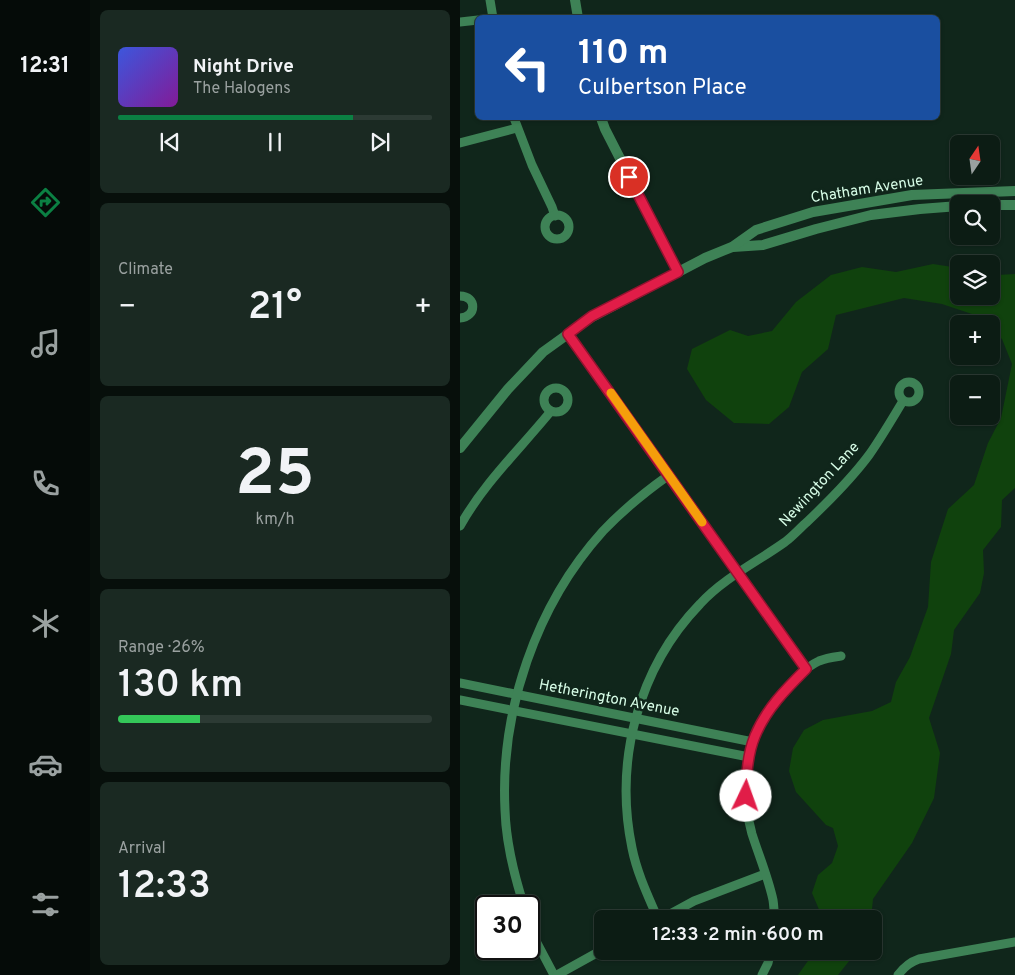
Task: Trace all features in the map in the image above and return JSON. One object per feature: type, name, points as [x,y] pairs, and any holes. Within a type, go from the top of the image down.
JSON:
[{"type":"street","points":[[490,0],[492,15]]},
{"type":"street","points":[[575,0],[578,15]]},
{"type":"street","points":[[460,22],[475,20]]},
{"type":"street","points":[[515,120],[532,165],[552,207],[554,216]]},
{"type":"street","points":[[602,120],[678,272]]},
{"type":"street","points":[[460,143],[517,128]]},
{"type":"street","name":"Chatham Avenue","points":[[460,448],[508,389],[544,352],[592,316],[705,258],[732,247],[756,230],[813,212],[912,195],[1015,191]]},
{"type":"street","points":[[1000,205],[1015,205]]},
{"type":"street","name":"Chatham Avenue","points":[[732,247],[763,245],[816,228],[871,215],[950,207]]},
{"type":"street","points":[[460,296],[469,298],[473,306],[470,314],[460,318]]},
{"type":"street","points":[[568,334],[806,669]]},
{"type":"street","name":"Newington Lane","points":[[656,910],[639,873],[632,850],[626,806],[625,780],[636,718],[652,673],[681,626],[700,603],[721,585],[787,540],[852,475],[868,455],[903,401]]},
{"type":"street","points":[[460,526],[483,492],[550,411]]},
{"type":"street","points":[[520,895],[510,853],[505,810],[505,779],[513,710],[524,670],[537,634],[564,584],[583,556],[602,532],[623,511],[669,475]]},
{"type":"street","points":[[774,910],[773,901],[748,814],[746,778],[749,756],[758,729],[772,705],[784,691],[806,669],[819,661],[841,656]]},
{"type":"street","name":"Hetherington Avenue","points":[[460,683],[753,742]]},
{"type":"street","name":"Hetherington Avenue","points":[[460,700],[749,756]]},
{"type":"street","points":[[677,910],[694,901],[765,874]]},
{"type":"street","points":[[898,975],[912,961],[919,959],[1015,942]]},
{"type":"street","points":[[540,948],[556,975],[594,954]]},
{"type":"street","points":[[762,975],[769,960]]},
{"type":"shaded area","points":[[933,264],[950,267],[950,305],[1000,305],[1000,275],[1015,274],[1015,488],[1002,500],[1001,527],[983,550],[984,573],[980,593],[954,630],[951,654],[929,718],[940,753],[934,798],[912,843],[873,899],[872,910],[819,910],[812,893],[818,875],[832,863],[838,846],[833,828],[826,825],[796,792],[789,771],[793,748],[804,730],[823,720],[872,711],[891,702],[896,682],[910,657],[928,607],[931,562],[948,509],[974,485],[988,443],[997,425],[1000,425],[1012,364],[1000,337],[1000,315],[975,315],[942,304],[904,298],[836,315],[828,349],[802,372],[789,407],[769,424],[734,423],[706,400],[687,369],[692,349],[730,330],[748,336],[772,331],[796,302],[831,275],[862,267],[896,272]]},
{"type":"shaded area","points":[[809,960],[850,960],[838,975],[798,975]]},
{"type":"slow traffic","points":[[611,393],[702,522]]},
{"type":"route","points":[[629,177],[678,272],[592,316],[568,334],[806,669],[772,705],[754,736],[746,778],[746,796]]}]
